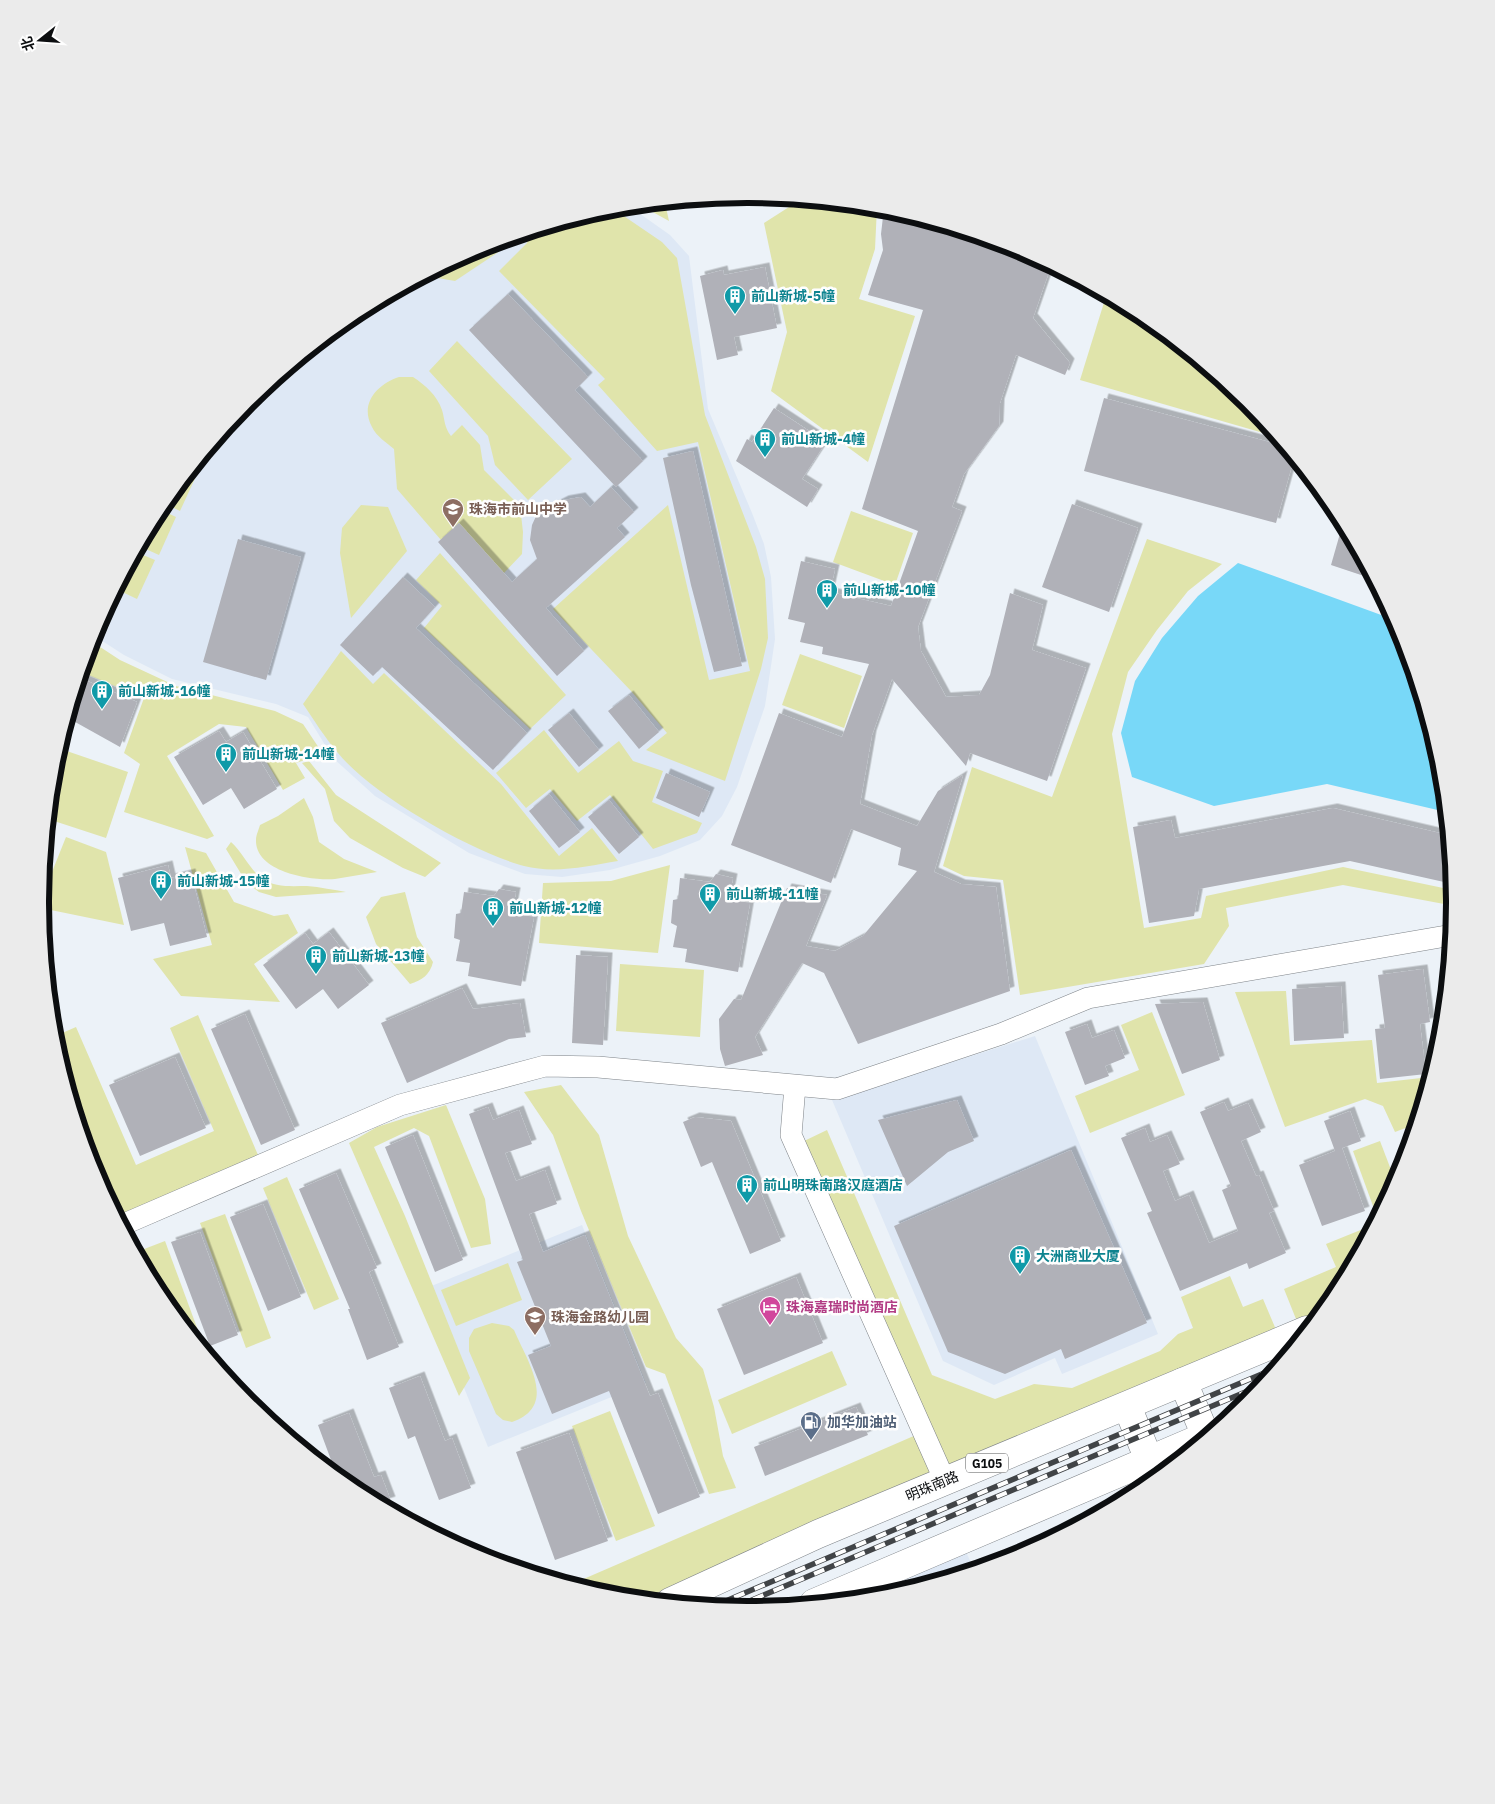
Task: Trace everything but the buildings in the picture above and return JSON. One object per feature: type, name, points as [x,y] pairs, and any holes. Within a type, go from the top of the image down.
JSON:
[{"type":"highway","name":"明珠南路","points":[[681,1597],[818,1534],[1296,1335]]},
{"type":"highway","points":[[1183,1382],[1205,1430]]},
{"type":"highway","points":[[1127,1406],[1150,1460]]},
{"type":"highway","points":[[831,1596],[1189,1443]]},
{"type":"street","points":[[127,1223],[400,1105],[545,1066],[598,1067],[837,1089],[1000,1034],[1088,998],[1445,935]]},
{"type":"street","points":[[795,1086],[791,1135],[945,1481]]},
{"type":"shaded area","name":"珠海市前山中学","points":[[638,212],[670,235],[689,256],[708,409],[764,544],[771,577],[775,639],[765,706],[737,787],[722,816],[700,840],[660,856],[610,870],[562,877],[525,874],[469,853],[375,796],[333,758],[308,717],[276,704],[172,679],[124,655],[100,640],[102,635],[142,553],[193,477],[222,441],[253,408],[322,348],[359,321],[438,275],[480,256],[523,240],[611,217]]},
{"type":"shaded area","points":[[1035,1036],[1158,1334],[1062,1374],[1055,1358],[994,1385],[943,1361],[832,1100]]},
{"type":"shaded area","name":"珠海金路幼儿园","points":[[582,1225],[646,1383],[488,1447],[424,1289]]},
{"type":"shaded area","points":[[965,1550],[972,1564],[928,1577],[876,1588]]},
{"type":"green space","points":[[792,205],[839,209],[877,216],[875,249],[859,299],[915,316],[868,462],[771,391],[787,332],[764,223]]},
{"type":"green space","points":[[666,208],[669,221],[649,210]]},
{"type":"green space","points":[[622,215],[662,242],[677,258],[705,415],[756,547],[765,579],[768,638],[761,669],[725,781],[646,750],[667,733],[631,691],[553,609],[668,505],[709,680],[750,671],[698,442],[657,451],[598,385],[605,379],[499,271],[527,243],[528,239],[567,227]]},
{"type":"green space","points":[[506,247],[455,281],[434,277],[480,256]]},
{"type":"green space","points":[[1104,301],[1136,321],[1173,348],[1242,408],[1266,434],[1080,380]]},
{"type":"green space","points":[[457,341],[572,459],[528,500],[495,465],[488,436],[429,371]]},
{"type":"green space","points":[[399,377],[413,377],[430,391],[440,405],[451,436],[462,425],[480,445],[484,470],[520,506],[523,532],[522,554],[504,573],[459,523],[441,540],[397,489],[394,449],[374,430],[368,410],[369,402],[378,390],[384,384]]},
{"type":"green space","points":[[197,472],[198,472],[180,511],[172,507]]},
{"type":"green space","points":[[361,505],[388,507],[407,551],[351,618],[340,553],[342,528]]},
{"type":"green space","points":[[851,511],[913,533],[895,585],[833,562]]},
{"type":"green space","points":[[168,513],[176,517],[159,555],[145,549]]},
{"type":"green space","points":[[1147,539],[1222,564],[1188,591],[1157,630],[1128,672],[1112,734],[1144,928],[1201,918],[1206,896],[1343,867],[1446,889],[1446,897],[1444,904],[1343,885],[1226,908],[1229,926],[1204,964],[1020,995],[1003,880],[964,876],[943,866],[972,767],[1052,797]]},
{"type":"green space","points":[[440,553],[566,695],[530,729],[424,628],[442,606],[416,580]]},
{"type":"green space","points":[[141,554],[155,560],[137,599],[122,592]]},
{"type":"green space","points":[[98,646],[120,660],[176,686],[275,711],[303,724],[323,754],[296,763],[305,778],[283,790],[246,727],[219,724],[167,756],[214,836],[207,839],[124,812],[140,764],[124,753],[144,698],[87,674]]},
{"type":"green space","points":[[341,651],[373,684],[384,673],[501,784],[559,856],[592,828],[618,861],[559,869],[524,866],[502,859],[451,835],[398,804],[374,786],[338,753],[303,704]]},
{"type":"green space","points":[[800,654],[862,676],[844,728],[782,705]]},
{"type":"green space","points":[[544,730],[578,773],[619,741],[633,761],[663,771],[652,802],[702,823],[697,833],[653,849],[610,795],[577,821],[550,789],[526,808],[496,773]]},
{"type":"green space","points":[[66,751],[128,772],[106,838],[54,821]]},
{"type":"green space","points":[[309,761],[336,795],[441,863],[425,877],[403,868],[350,838],[334,821],[325,789],[302,763]]},
{"type":"green space","points":[[304,798],[313,817],[319,842],[344,859],[377,872],[335,879],[312,878],[286,872],[274,867],[265,860],[258,851],[256,840],[260,825],[278,816]]},
{"type":"green space","points":[[66,837],[106,852],[124,925],[49,910],[50,878]]},
{"type":"green space","points":[[231,842],[257,874],[266,881],[284,886],[312,886],[346,892],[276,897],[259,892],[246,882],[226,849]]},
{"type":"green space","points":[[185,847],[206,853],[234,902],[274,916],[288,914],[298,933],[254,964],[280,1002],[181,996],[153,959],[212,945]]},
{"type":"green space","points":[[670,865],[658,953],[539,943],[543,883],[611,881]]},
{"type":"green space","points":[[405,892],[417,937],[433,962],[425,976],[410,984],[376,944],[366,917],[381,897]]},
{"type":"green space","points":[[620,964],[704,970],[700,1037],[616,1031]]},
{"type":"green space","points":[[1286,991],[1290,1045],[1372,1040],[1377,1083],[1423,1078],[1409,1127],[1395,1132],[1383,1106],[1365,1099],[1285,1127],[1235,992]]},
{"type":"green space","points":[[1152,1012],[1185,1095],[1090,1133],[1075,1096],[1139,1070],[1121,1025]]},
{"type":"green space","points":[[198,1015],[258,1155],[122,1214],[102,1169],[86,1127],[61,1033],[76,1027],[136,1165],[214,1131],[170,1028]]},
{"type":"green space","points":[[561,1085],[599,1135],[628,1236],[676,1338],[703,1369],[714,1407],[723,1456],[736,1488],[709,1494],[665,1374],[646,1367],[581,1211],[553,1135],[524,1092]]},
{"type":"green space","points":[[446,1105],[485,1199],[491,1244],[471,1248],[429,1136],[414,1128],[374,1147],[405,1216],[470,1378],[459,1396],[349,1143],[377,1127]]},
{"type":"green space","points":[[827,1130],[932,1375],[995,1399],[1034,1384],[1072,1388],[1160,1351],[1178,1334],[1193,1328],[1181,1297],[1230,1276],[1243,1307],[1263,1299],[1277,1332],[949,1471],[802,1142]]},
{"type":"green space","points":[[1380,1141],[1392,1172],[1374,1210],[1353,1151]]},
{"type":"green space","points":[[287,1177],[339,1299],[314,1310],[263,1188]]},
{"type":"green space","points":[[225,1214],[271,1338],[246,1348],[200,1223]]},
{"type":"green space","points":[[1365,1228],[1328,1290],[1307,1320],[1298,1324],[1284,1289],[1336,1267],[1326,1244]]},
{"type":"green space","points":[[165,1241],[200,1336],[167,1290],[141,1250]]},
{"type":"green space","points":[[508,1263],[522,1300],[456,1326],[441,1290]]},
{"type":"green space","points":[[492,1323],[509,1326],[514,1330],[536,1382],[537,1394],[534,1405],[526,1415],[512,1422],[503,1420],[496,1414],[469,1351],[469,1338],[474,1329]]},
{"type":"green space","points":[[832,1351],[847,1385],[732,1434],[718,1400]]},
{"type":"green space","points":[[610,1411],[655,1526],[616,1541],[572,1426]]},
{"type":"green space","points":[[916,1435],[933,1473],[653,1595],[581,1580]]},
{"type":"water","points":[[1238,563],[1384,616],[1409,677],[1422,721],[1433,766],[1440,811],[1327,784],[1214,806],[1132,777],[1121,733],[1135,681],[1162,638],[1198,596]]},
{"type":"railway","points":[[728,1600],[1263,1373]]},
{"type":"railway","points":[[750,1601],[1246,1392]]},
{"type":"place","name":"前山新城-5幢","points":[[735,315]]},
{"type":"place","name":"前山新城-4幢","points":[[765,458]]},
{"type":"place","name":"珠海市前山中学","points":[[453,528]]},
{"type":"place","name":"前山新城-10幢","points":[[827,609]]},
{"type":"place","name":"前山新城-16幢","points":[[102,710]]},
{"type":"place","name":"前山新城-14幢","points":[[226,773]]},
{"type":"place","name":"前山新城-15幢","points":[[161,900]]},
{"type":"place","name":"前山新城-11幢","points":[[710,913]]},
{"type":"place","name":"前山新城-12幢","points":[[493,927]]},
{"type":"place","name":"前山新城-13幢","points":[[316,975]]},
{"type":"place","name":"前山明珠南路汉庭酒店","points":[[747,1204]]},
{"type":"place","name":"大洲商业大厦","points":[[1020,1275]]},
{"type":"place","name":"珠海嘉瑞时尚酒店","points":[[770,1326]]},
{"type":"place","name":"珠海金路幼儿园","points":[[535,1336]]},
{"type":"place","name":"加华加油站","points":[[811,1441]]}]
